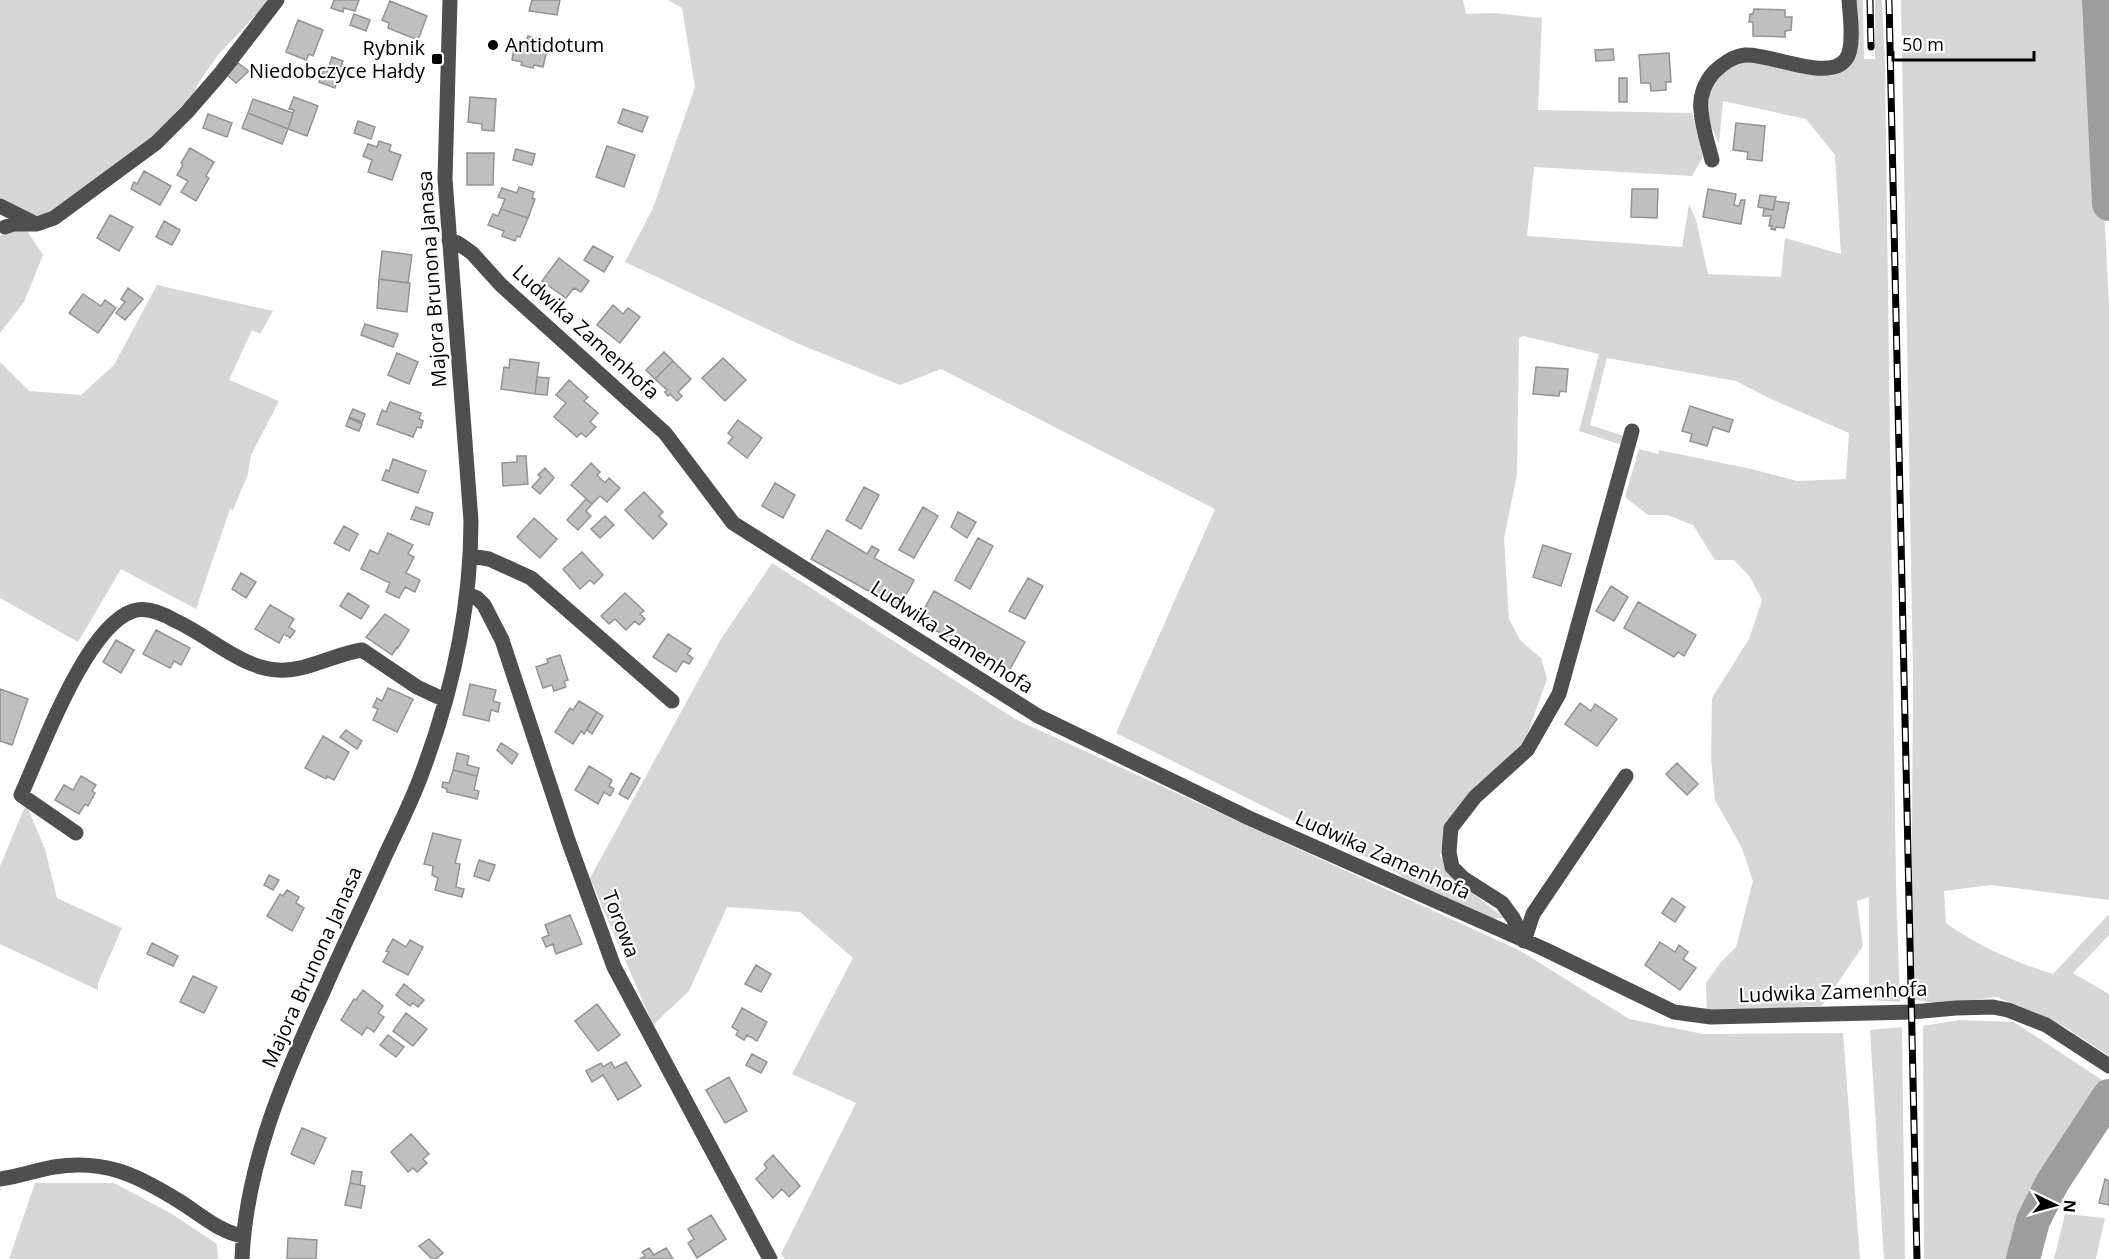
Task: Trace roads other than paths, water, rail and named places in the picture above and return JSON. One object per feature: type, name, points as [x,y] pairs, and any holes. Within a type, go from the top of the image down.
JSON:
[{"type":"street","points":[[5,228],[14,224],[37,224],[54,218],[156,143],[187,112],[277,0]]},
{"type":"street","name":"Majora Brunona Janasa","points":[[242,1259],[243,1236],[254,1178],[283,1083],[415,790],[445,700],[467,594],[471,556],[466,447],[444,151],[450,0]]},
{"type":"street","points":[[1712,160],[1700,109],[1702,94],[1709,77],[1726,63],[1745,55],[1824,69],[1838,66],[1845,61],[1850,51],[1849,0]]},
{"type":"street","points":[[0,206],[37,224]]},
{"type":"street","name":"Ludwika Zamenhofa","points":[[449,240],[459,243],[472,253],[501,285],[665,433],[733,523],[1038,716],[1249,818],[1524,940],[1674,1012],[1711,1017],[1912,1012],[1993,1007],[2008,1010],[2046,1025],[2109,1066]]},
{"type":"street","name":"Ludwika Zamenhofa","points":[[1524,940],[1502,903],[1463,878],[1452,867],[1449,852],[1451,828],[1475,797],[1527,750],[1559,694],[1632,431]]},
{"type":"street","points":[[471,556],[489,559],[531,578],[672,701]]},
{"type":"street","name":"Torowa","points":[[467,594],[477,598],[484,605],[502,640],[568,840],[614,967],[769,1259]]},
{"type":"street","points":[[76,832],[21,795],[84,660],[110,627],[122,616],[133,611],[151,610],[176,621],[246,661],[266,669],[296,668],[362,650],[417,687],[445,700]]},
{"type":"street","points":[[1524,940],[1533,914],[1626,776]]},
{"type":"street","points":[[0,1179],[54,1167],[89,1164],[121,1170],[147,1181],[228,1233],[243,1236]]},
{"type":"waterway","points":[[2099,0],[2109,204]]},
{"type":"waterway","points":[[2023,1259],[2033,1221],[2052,1183],[2109,1096]]},
{"type":"railway","points":[[1870,0],[1871,47]]},
{"type":"railway","points":[[1889,0],[1917,1259]]},
{"type":"place","name":"Antidotum","points":[[493,45]]},
{"type":"place","name":"Rybnik Niedobczyce Hałdy","points":[[437,59]]}]
